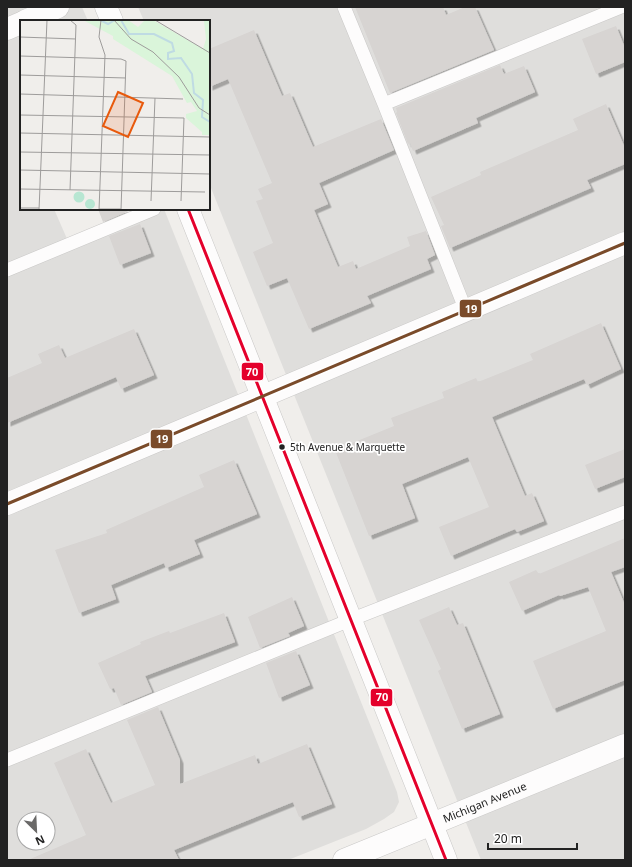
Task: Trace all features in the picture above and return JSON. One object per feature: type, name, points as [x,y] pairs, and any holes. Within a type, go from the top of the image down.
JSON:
[{"type":"street","points":[[27,20],[58,7]]},
{"type":"street","points":[[106,7],[112,20]]},
{"type":"street","points":[[7,29],[20,23]]},
{"type":"street","points":[[188,210],[446,860]]},
{"type":"street","points":[[7,504],[625,243]]},
{"type":"street","name":"Michigan Avenue","points":[[344,860],[625,745]]},
{"type":"lane","points":[[344,7],[466,311]]},
{"type":"lane","points":[[384,104],[621,7]]},
{"type":"lane","points":[[7,270],[152,210]]},
{"type":"lane","points":[[7,760],[350,620],[625,512]]},
{"type":"shaded area","points":[[7,7],[82,7],[88,20],[20,20],[20,210],[54,210],[71,248],[164,210],[397,792],[399,802],[394,812],[366,829],[288,860],[7,860]]},
{"type":"shaded area","points":[[138,7],[625,7],[625,860],[481,860],[210,185],[210,20],[144,20]]},
{"type":"building","points":[[355,7],[443,7],[446,15],[465,7],[475,7],[494,50],[390,93]]},
{"type":"building","points":[[616,26],[625,48],[625,62],[596,74],[582,39]]},
{"type":"building","points":[[254,30],[282,96],[290,93],[313,147],[381,119],[394,150],[319,183],[328,204],[314,210],[338,267],[353,261],[356,269],[410,246],[407,237],[426,231],[435,255],[427,259],[431,269],[367,296],[371,303],[309,329],[287,278],[267,286],[253,252],[273,243],[256,201],[263,199],[258,189],[272,183],[228,79],[210,87],[210,49]]},
{"type":"building","points":[[500,65],[504,74],[524,66],[535,92],[476,118],[478,123],[413,151],[410,143],[408,144],[396,113],[396,108]]},
{"type":"building","points":[[606,104],[625,148],[625,164],[587,180],[591,188],[450,248],[441,226],[444,225],[431,197],[481,175],[480,172],[578,130],[573,119]]},
{"type":"building","points":[[98,210],[131,210],[103,222]]},
{"type":"building","points":[[140,224],[151,253],[120,265],[109,236]]},
{"type":"building","points":[[601,323],[621,369],[587,385],[584,379],[492,417],[525,496],[532,493],[544,521],[517,532],[515,529],[451,556],[439,527],[489,507],[468,457],[402,484],[415,518],[369,536],[335,450],[394,426],[391,418],[444,398],[442,392],[476,378],[478,382],[533,360],[530,354]]},
{"type":"building","points":[[134,329],[154,375],[121,389],[116,377],[7,423],[7,378],[42,363],[38,354],[59,345],[65,358]]},
{"type":"building","points":[[625,449],[625,477],[595,489],[585,465]]},
{"type":"building","points":[[234,460],[257,514],[194,540],[200,554],[166,568],[164,563],[111,585],[116,599],[79,613],[55,550],[107,533],[106,530],[204,487],[199,475]]},
{"type":"building","points":[[625,538],[625,567],[611,572],[625,605],[625,680],[553,709],[533,661],[606,631],[588,587],[560,596],[559,595],[522,611],[509,582],[536,570],[539,574]]},
{"type":"building","points":[[292,597],[304,626],[288,633],[290,636],[260,648],[248,617]]},
{"type":"building","points":[[449,607],[457,625],[463,623],[500,714],[462,729],[438,671],[441,669],[419,620]]},
{"type":"building","points":[[224,613],[235,642],[145,676],[152,692],[121,705],[114,688],[110,689],[98,663],[141,644],[140,642],[169,631],[170,633]]},
{"type":"building","points":[[296,651],[310,685],[279,698],[266,663]]},
{"type":"building","points":[[158,707],[180,760],[180,784],[255,755],[258,764],[307,744],[332,804],[299,817],[293,802],[174,850],[179,860],[28,860],[49,851],[56,851],[56,848],[86,835],[54,763],[86,749],[111,803],[155,785],[127,720]]},
{"type":"transit line","name":"70","points":[[188,210],[446,860]]},
{"type":"transit line","name":"19","points":[[7,504],[625,243]]},
{"type":"place","name":"5th Avenue & Marquette","points":[[282,447]]}]
